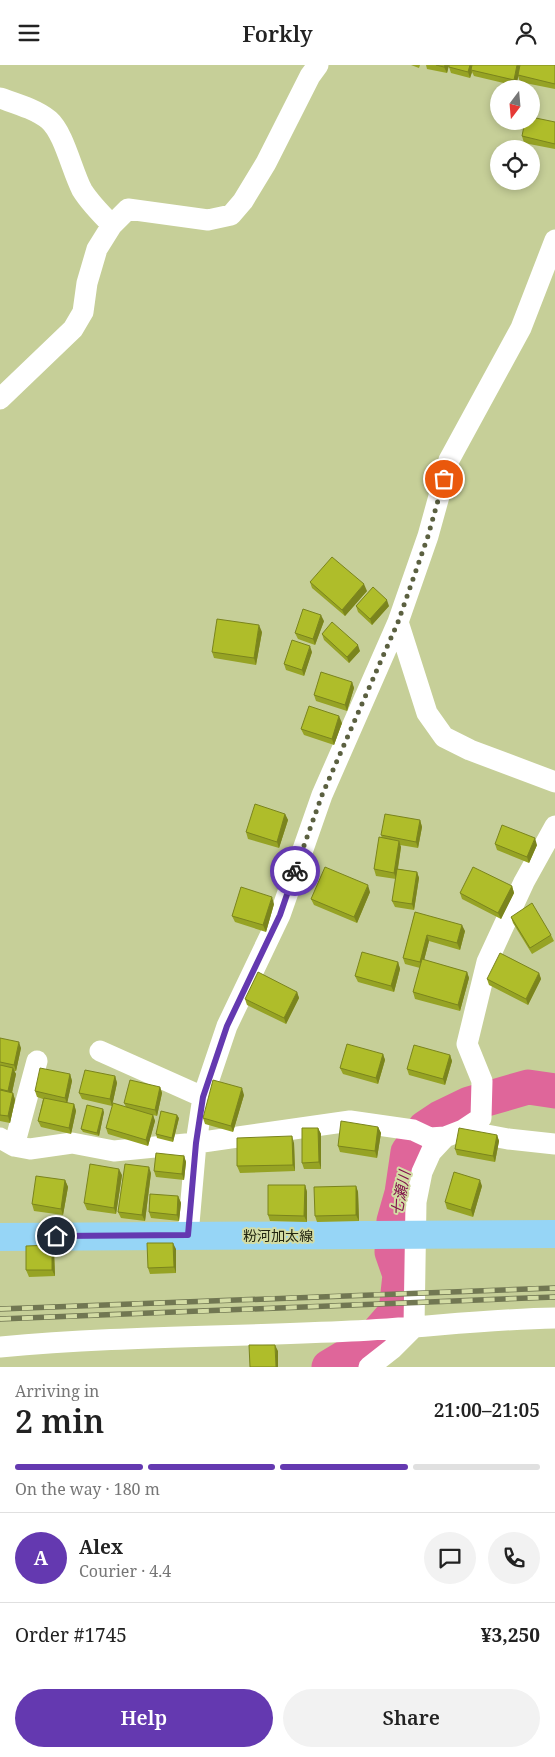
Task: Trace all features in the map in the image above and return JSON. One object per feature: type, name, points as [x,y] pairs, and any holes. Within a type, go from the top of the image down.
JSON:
[{"type":"main road","name":"粉河加太線","points":[[0,1237],[555,1234]]},
{"type":"street","points":[[0,399],[73,329],[83,312],[87,283],[97,249],[112,225],[128,209],[208,221],[231,215],[243,201],[266,163],[310,76],[318,65]]},
{"type":"street","points":[[0,98],[35,111],[51,121],[58,132],[82,189],[92,204],[112,225]]},
{"type":"street","points":[[188,1235],[196,1143],[203,1097],[227,1026],[280,915],[322,795],[398,622],[428,536],[449,460],[521,328],[555,240]]},
{"type":"street","points":[[398,622],[427,713],[444,737],[470,750],[555,782]]},
{"type":"street","points":[[369,1367],[392,1349],[405,1327],[400,1236],[416,1202],[422,1172],[438,1134],[480,1118],[482,1081],[467,1044],[487,961],[524,882],[555,826]]},
{"type":"street","points":[[100,1051],[203,1097]]},
{"type":"street","points":[[37,1061],[7,1142],[30,1149],[72,1143],[114,1151],[196,1143],[350,1121],[438,1134],[555,1144]]},
{"type":"street","points":[[0,1347],[58,1341],[371,1330],[516,1319],[555,1318]]},
{"type":"building","points":[[449,65],[470,65],[468,72],[449,67]]},
{"type":"building","points":[[472,65],[517,65],[514,80],[471,70]]},
{"type":"building","points":[[520,65],[555,65],[555,84],[518,75]]},
{"type":"building","points":[[540,119],[555,122],[555,144],[522,136],[523,130],[540,130]]},
{"type":"building","points":[[332,557],[364,584],[342,610],[310,582]]},
{"type":"building","points":[[373,587],[387,600],[370,619],[356,606]]},
{"type":"building","points":[[303,609],[321,615],[313,639],[295,633]]},
{"type":"building","points":[[217,619],[259,625],[254,658],[212,652]]},
{"type":"building","points":[[332,622],[358,645],[347,657],[322,634]]},
{"type":"building","points":[[292,640],[310,646],[302,670],[284,664]]},
{"type":"building","points":[[321,672],[352,682],[345,705],[314,695]]},
{"type":"building","points":[[309,706],[339,716],[332,739],[301,729]]},
{"type":"building","points":[[255,804],[285,814],[277,842],[246,832]]},
{"type":"building","points":[[385,814],[420,820],[416,842],[381,835]]},
{"type":"building","points":[[502,825],[535,838],[527,857],[495,844]]},
{"type":"building","points":[[379,837],[399,841],[394,873],[374,869]]},
{"type":"building","points":[[325,867],[368,885],[354,917],[311,899]]},
{"type":"building","points":[[473,867],[512,886],[498,913],[460,893]]},
{"type":"building","points":[[397,869],[417,872],[412,904],[392,901]]},
{"type":"building","points":[[241,887],[272,897],[263,925],[232,916]]},
{"type":"building","points":[[532,903],[551,935],[530,948],[511,917]]},
{"type":"building","points":[[415,912],[462,925],[457,943],[427,935],[420,962],[403,958]]},
{"type":"building","points":[[362,952],[398,962],[391,986],[355,976]]},
{"type":"building","points":[[500,953],[539,973],[526,999],[487,979]]},
{"type":"building","points":[[422,959],[467,972],[458,1005],[413,992]]},
{"type":"building","points":[[258,972],[297,992],[284,1018],[245,999]]},
{"type":"building","points":[[0,1038],[19,1042],[14,1065],[0,1062]]},
{"type":"building","points":[[347,1044],[383,1054],[376,1078],[340,1068]]},
{"type":"building","points":[[414,1045],[450,1055],[443,1079],[407,1069]]},
{"type":"building","points":[[0,1065],[13,1068],[8,1091],[0,1089]]},
{"type":"building","points":[[40,1068],[70,1074],[65,1098],[35,1091]]},
{"type":"building","points":[[85,1070],[115,1076],[110,1099],[79,1093]]},
{"type":"building","points":[[130,1080],[160,1087],[155,1110],[124,1103]]},
{"type":"building","points":[[213,1080],[242,1088],[231,1126],[203,1118]]},
{"type":"building","points":[[0,1090],[13,1093],[8,1116],[0,1115]]},
{"type":"building","points":[[44,1098],[74,1104],[69,1128],[38,1121]]},
{"type":"building","points":[[113,1103],[153,1115],[146,1140],[106,1128]]},
{"type":"building","points":[[87,1105],[103,1109],[97,1133],[81,1129]]},
{"type":"building","points":[[161,1111],[177,1115],[172,1138],[156,1134]]},
{"type":"building","points":[[341,1121],[378,1127],[375,1151],[338,1146]]},
{"type":"building","points":[[302,1128],[318,1128],[319,1162],[302,1163]]},
{"type":"building","points":[[459,1128],[497,1135],[493,1156],[455,1149]]},
{"type":"building","points":[[292,1136],[293,1165],[237,1166],[237,1138]]},
{"type":"building","points":[[156,1153],[184,1156],[182,1174],[154,1171]]},
{"type":"building","points":[[90,1164],[119,1169],[114,1208],[84,1203]]},
{"type":"building","points":[[125,1164],[149,1167],[142,1215],[118,1212]]},
{"type":"building","points":[[454,1172],[480,1180],[471,1210],[445,1202]]},
{"type":"building","points":[[36,1176],[65,1180],[61,1209],[32,1204]]},
{"type":"building","points":[[268,1185],[305,1185],[304,1216],[268,1215]]},
{"type":"building","points":[[356,1186],[356,1215],[315,1216],[314,1187]]},
{"type":"building","points":[[150,1194],[178,1196],[177,1215],[149,1212]]},
{"type":"building","points":[[147,1243],[173,1243],[174,1267],[148,1268]]},
{"type":"building","points":[[52,1245],[52,1270],[26,1270],[26,1246]]},
{"type":"building","points":[[249,1345],[275,1345],[276,1367],[250,1367]]},
{"type":"waterway","name":"七瀬川","points":[[329,1367],[369,1343],[396,1312],[400,1275],[392,1252],[394,1221],[402,1193],[408,1152],[425,1128],[440,1118],[469,1104],[528,1087],[555,1091]]},
{"type":"railway","points":[[0,1309],[555,1288]]},
{"type":"railway","points":[[0,1319],[555,1297]]},
{"type":"way so far","points":[[295,871],[322,795],[398,622],[428,536],[444,479]]},
{"type":"route","points":[[56,1236],[188,1235],[196,1143],[203,1097],[227,1026],[280,915],[295,871]]}]
